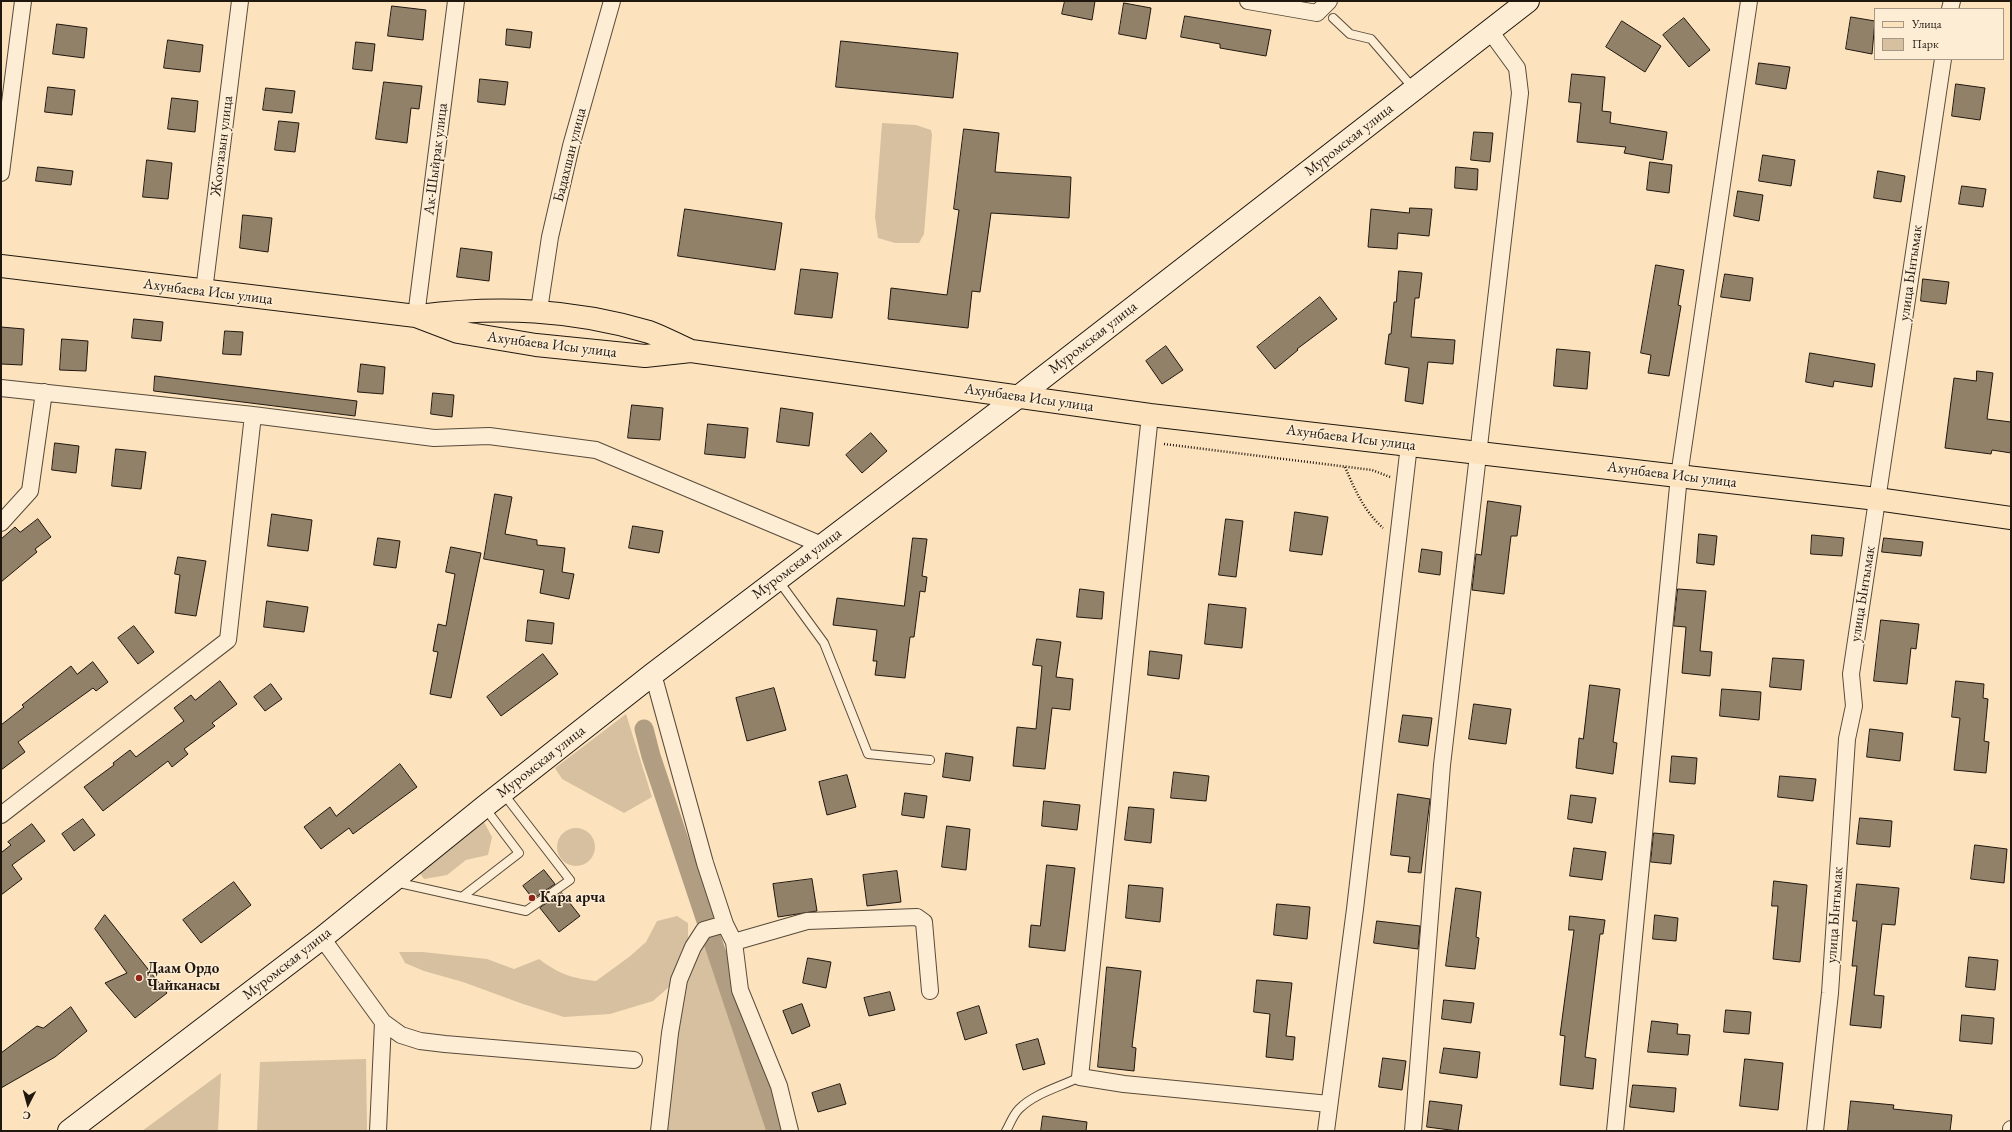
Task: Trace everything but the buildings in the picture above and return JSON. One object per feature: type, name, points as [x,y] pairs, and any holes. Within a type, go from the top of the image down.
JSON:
[{"type":"main road","name":"Муромская улица","points":[[69,1131],[322,938],[390,881],[653,674],[822,544],[1018,397],[1528,1]]},
{"type":"main road","name":"Ахунбаева Исы улица","points":[[1,266],[416,316],[459,311],[539,310],[582,317],[650,332],[691,351]]},
{"type":"main road","name":"Ахунбаева Исы улица","points":[[416,316],[458,332],[536,345],[645,356],[691,351],[1150,415],[1877,499],[2011,518]]},
{"type":"street","points":[[1,173],[23,1]]},
{"type":"street","name":"Жоогазын улица","points":[[204,291],[240,1]]},
{"type":"street","name":"Ак-Шыйрак улица","points":[[416,316],[456,1]]},
{"type":"street","name":"Бадахшан улица","points":[[539,310],[550,237],[569,154],[612,1]]},
{"type":"street","points":[[1248,1],[1317,13],[1329,1]]},
{"type":"street","points":[[1615,1131],[1679,476],[1749,1]]},
{"type":"street","points":[[1413,1131],[1442,765],[1520,93],[1517,68],[1490,31]]},
{"type":"street","name":"улица Ынтымак","points":[[1815,1131],[1830,993],[1847,739],[1854,706],[1851,674],[1943,60]]},
{"type":"street","points":[[1,388],[253,415],[434,438],[489,436],[596,450],[822,544]]},
{"type":"street","points":[[1,523],[30,491],[44,392]]},
{"type":"street","points":[[1,815],[228,640],[253,415]]},
{"type":"street","points":[[1150,415],[1080,1077],[1124,1084],[1329,1104]]},
{"type":"street","points":[[1326,1131],[1355,909],[1408,445]]},
{"type":"street","points":[[653,674],[705,863],[714,927],[734,942],[740,990],[779,1086],[790,1131]]},
{"type":"street","points":[[734,942],[807,921],[917,917],[924,922],[930,991]]},
{"type":"street","points":[[659,1131],[670,1033],[679,980],[693,947],[714,927]]},
{"type":"street","points":[[322,938],[383,1022],[401,1035],[420,1041],[634,1060]]},
{"type":"street","points":[[378,1131],[383,1022]]},
{"type":"lane","points":[[1329,1],[1333,18]]},
{"type":"lane","points":[[1317,13],[1333,18],[1350,34],[1371,39],[1414,90]]},
{"type":"lane","points":[[777,579],[824,643],[868,754],[930,760]]},
{"type":"lane","points":[[390,881],[526,911],[570,880],[502,792]]},
{"type":"lane","points":[[462,897],[519,853],[484,807]]},
{"type":"lane","points":[[1006,1131],[1019,1110],[1045,1092],[1080,1077]]},
{"type":"path","points":[[1159,444],[1345,466],[1372,470],[1395,478]]},
{"type":"path","points":[[1345,466],[1363,506],[1397,546]]},
{"type":"green space","points":[[882,123],[916,125],[931,130],[932,135],[924,234],[919,243],[895,243],[878,238],[875,217]]},
{"type":"green space","points":[[626,714],[652,797],[624,813],[562,779],[555,768]]},
{"type":"green space","points":[[484,822],[492,837],[488,855],[466,860],[447,875],[424,879],[419,872]]},
{"type":"green space","points":[[576,828],[586,831],[592,837],[595,847],[592,857],[586,863],[576,866],[566,863],[560,857],[557,847],[560,837],[566,831]]},
{"type":"green space","points":[[677,916],[688,923],[688,938],[669,987],[653,1001],[610,1014],[564,1017],[463,982],[424,971],[405,963],[399,952],[423,952],[487,959],[514,969],[539,959],[559,972],[596,981],[629,957],[646,942],[657,921]]},
{"type":"green space","points":[[708,937],[739,1049],[766,1131],[664,1131],[681,998],[694,959]]},
{"type":"green space","points":[[366,1059],[367,1131],[257,1131],[260,1062]]},
{"type":"green space","points":[[221,1073],[218,1131],[142,1131]]},
{"type":"waterway","points":[[644,729],[651,756],[776,1131]]},
{"type":"place","name":"Кара арча","points":[[532,898]]},
{"type":"place","name":"Даам Ордо Чайканасы","points":[[139,978]]}]
